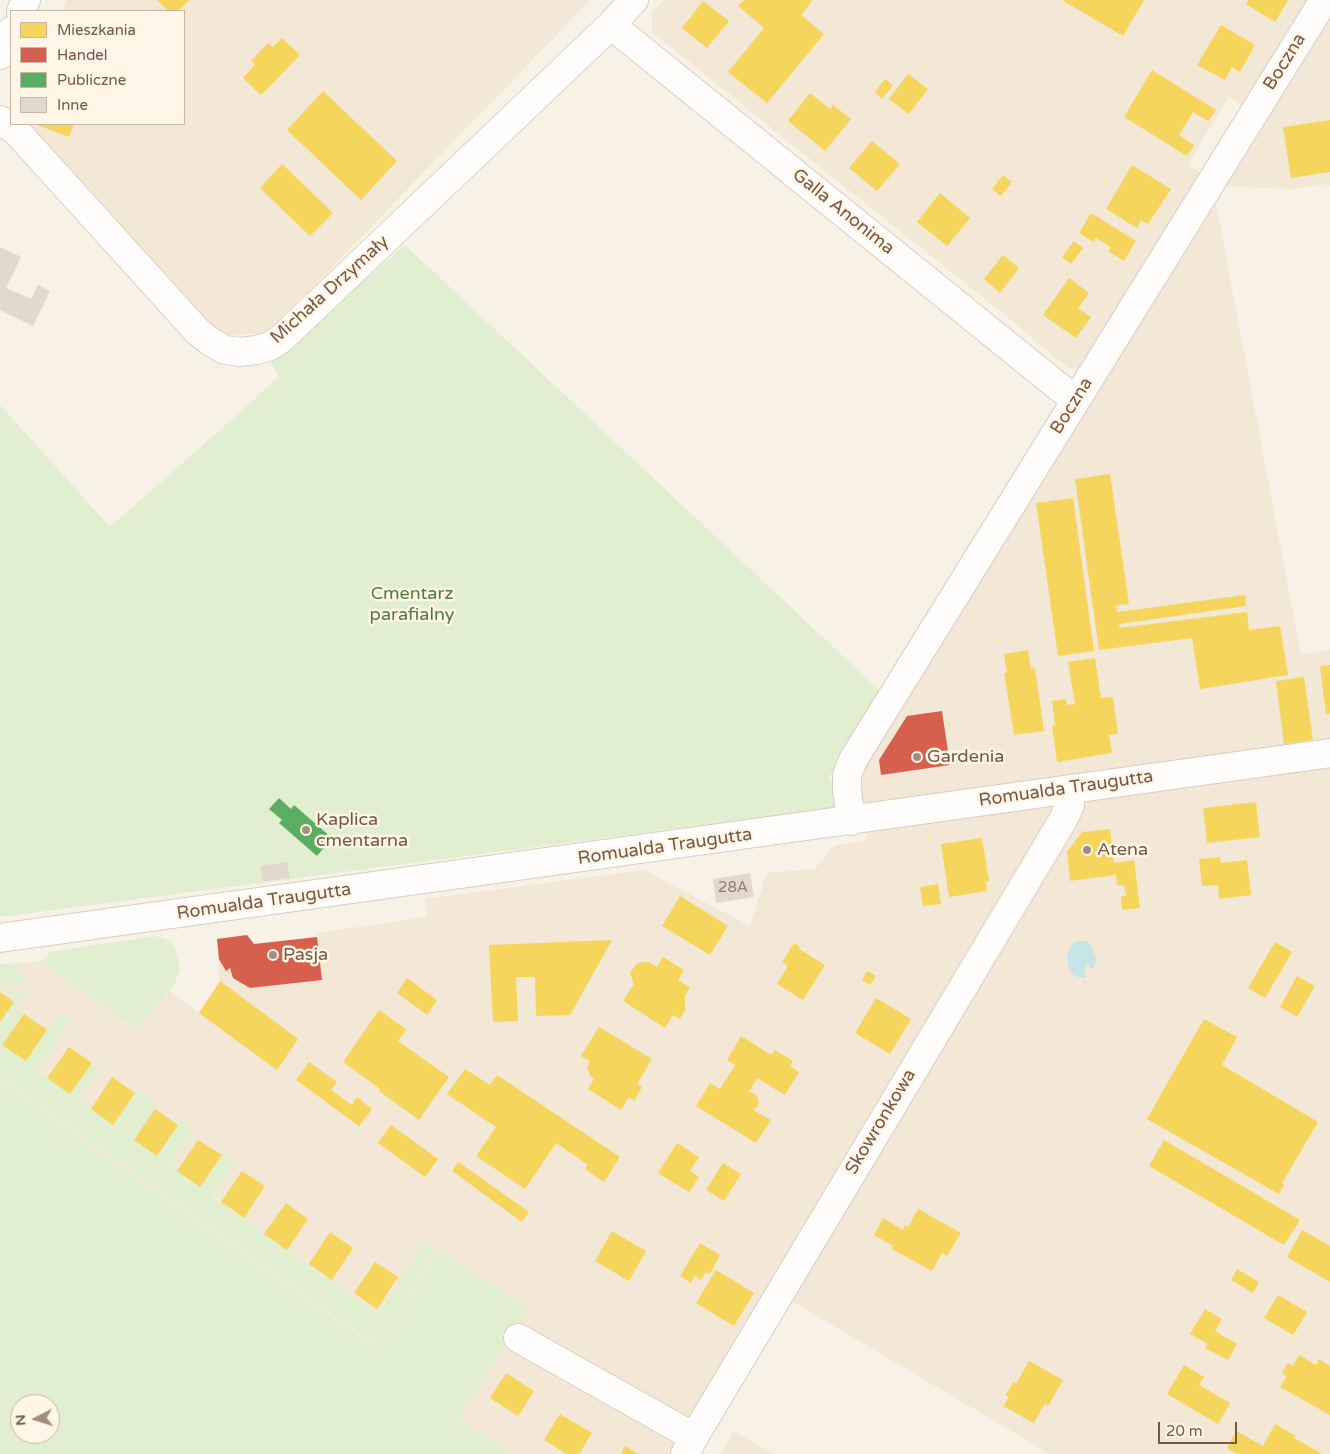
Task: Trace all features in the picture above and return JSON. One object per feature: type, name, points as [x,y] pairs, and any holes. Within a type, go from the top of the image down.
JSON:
[{"type":"street","name":"Michała Drzymały","points":[[0,120],[16,131],[198,332],[224,350],[240,352],[257,350],[270,346],[282,338],[611,25],[634,0]]},
{"type":"street","name":"Boczna","points":[[851,820],[847,789],[849,767],[1324,0]]},
{"type":"street","name":"Galla Anonima","points":[[611,25],[1075,400]]},
{"type":"street","points":[[0,55],[10,33]]},
{"type":"street","name":"Romualda Traugutta","points":[[0,938],[1330,753]]},
{"type":"street","name":"Skowronkowa","points":[[689,1445],[1063,820],[1070,805],[1069,789]]},
{"type":"street","points":[[518,1338],[689,1445]]},
{"type":"shaded area","points":[[66,0],[590,0],[318,282],[265,333],[225,336],[217,334],[23,125],[185,125],[185,10],[62,10]]},
{"type":"shaded area","points":[[664,0],[1311,0],[1245,107],[1229,97],[1188,164],[1203,175],[1083,369],[1068,368],[1011,320],[652,32],[652,12]]},
{"type":"shaded area","points":[[1330,12],[1330,187],[1329,184],[1292,189],[1222,186]]},
{"type":"shaded area","points":[[1215,199],[1301,655],[1330,649],[1330,1454],[1050,1454],[770,1288],[669,1454],[512,1454],[459,1419],[529,1308],[439,1250],[379,1349],[0,1080],[0,1077],[378,1347],[436,1249],[424,1242],[378,1315],[212,1195],[235,1161],[223,1153],[200,1187],[169,1166],[193,1129],[181,1122],[157,1156],[134,1140],[158,1105],[135,1093],[113,1125],[79,1100],[100,1069],[92,1063],[70,1094],[37,1071],[72,1020],[60,1012],[26,1061],[2,1045],[24,1014],[16,1009],[28,991],[0,994],[0,965],[42,961],[135,1030],[170,991],[199,1013],[220,981],[217,939],[247,935],[254,944],[317,937],[317,933],[427,917],[425,899],[644,870],[750,926],[767,873],[815,869],[829,850],[836,845],[868,841],[859,769]]},
{"type":"shaded area","points":[[734,1431],[774,1454],[720,1454]]},
{"type":"green space","name":"Cmentarz parafialny","points":[[405,245],[880,691],[828,779],[838,788],[840,807],[0,917],[0,405],[110,527],[279,376],[271,362]]},
{"type":"green space","points":[[155,936],[170,941],[174,946],[180,969],[174,985],[136,1030],[42,961],[50,952]]},
{"type":"green space","points":[[14,963],[27,984],[0,987],[0,965]]},
{"type":"green space","points":[[28,990],[16,1009],[24,1014],[3,1046],[26,1061],[60,1012],[72,1020],[37,1071],[70,1094],[92,1063],[100,1069],[79,1100],[113,1125],[137,1090],[158,1105],[134,1140],[157,1156],[181,1121],[193,1129],[170,1166],[200,1187],[223,1153],[236,1161],[212,1196],[378,1314],[424,1241],[436,1249],[378,1347],[0,1077],[0,994]]},
{"type":"green space","points":[[0,1080],[378,1349],[439,1250],[529,1308],[459,1419],[512,1454],[0,1454]]},
{"type":"water","points":[[1078,941],[1087,941],[1092,947],[1096,959],[1094,967],[1091,968],[1088,965],[1084,969],[1086,978],[1077,977],[1071,973],[1069,968],[1067,956],[1072,945]]},
{"type":"building: Mieszkania","points":[[157,0],[189,0],[179,10],[167,10]]},
{"type":"building: Mieszkania","points":[[744,0],[811,0],[801,15],[824,34],[767,103],[728,72],[764,28],[738,6]]},
{"type":"building: Mieszkania","points":[[1062,0],[1144,0],[1123,36]]},
{"type":"building: Mieszkania","points":[[1248,0],[1288,0],[1275,22],[1246,4]]},
{"type":"building: Mieszkania","points":[[703,1],[729,21],[707,48],[682,28]]},
{"type":"building: Mieszkania","points":[[1221,25],[1255,45],[1240,72],[1232,67],[1225,80],[1197,65]]},
{"type":"building: Mieszkania","points":[[282,38],[300,55],[261,95],[243,78],[255,65],[251,61],[268,43],[273,47]]},
{"type":"building: Mieszkania","points":[[1152,70],[1216,110],[1208,121],[1193,112],[1179,135],[1194,145],[1187,156],[1124,117]]},
{"type":"building: Mieszkania","points":[[908,74],[928,89],[909,114],[889,99]]},
{"type":"building: Mieszkania","points":[[885,79],[893,85],[882,99],[875,92]]},
{"type":"building: Mieszkania","points":[[323,91],[397,161],[361,200],[287,130]]},
{"type":"building: Mieszkania","points":[[810,93],[830,109],[833,105],[851,119],[825,151],[788,121]]},
{"type":"building: Mieszkania","points":[[1330,120],[1330,172],[1291,178],[1283,127]]},
{"type":"building: Mieszkania","points":[[37,125],[74,125],[69,137]]},
{"type":"building: Mieszkania","points":[[872,141],[900,164],[877,191],[849,168]]},
{"type":"building: Mieszkania","points":[[282,164],[333,213],[310,236],[260,188]]},
{"type":"building: Mieszkania","points":[[1132,165],[1171,189],[1148,224],[1141,220],[1137,228],[1106,209]]},
{"type":"building: Mieszkania","points":[[1003,175],[1012,182],[1001,196],[992,189]]},
{"type":"building: Mieszkania","points":[[940,193],[970,218],[947,246],[917,222]]},
{"type":"building: Mieszkania","points":[[1091,213],[1136,241],[1124,261],[1108,251],[1111,247],[1096,238],[1094,242],[1079,233]]},
{"type":"building: Mieszkania","points":[[1074,241],[1083,248],[1071,264],[1062,257]]},
{"type":"building: Mieszkania","points":[[1003,255],[1019,268],[1000,293],[984,279]]},
{"type":"building: Mieszkania","points":[[1069,278],[1089,293],[1078,308],[1091,317],[1076,338],[1043,315]]},
{"type":"building: Mieszkania","points":[[1110,474],[1129,604],[1116,605],[1117,612],[1245,595],[1246,606],[1119,624],[1120,628],[1247,612],[1249,630],[1280,626],[1288,675],[1200,689],[1192,638],[1099,650],[1075,479]]},
{"type":"building: Mieszkania","points":[[1073,498],[1094,651],[1058,656],[1036,503]]},
{"type":"building: Mieszkania","points":[[1028,650],[1031,669],[1035,668],[1044,731],[1014,735],[1004,673],[1007,673],[1004,654]]},
{"type":"building: Mieszkania","points":[[1095,658],[1101,698],[1113,697],[1118,734],[1109,735],[1112,753],[1057,762],[1052,726],[1055,725],[1052,701],[1066,699],[1067,705],[1075,704],[1068,662]]},
{"type":"building: Mieszkania","points":[[1330,665],[1330,714],[1326,714],[1320,666]]},
{"type":"building: Mieszkania","points":[[1304,677],[1313,740],[1284,744],[1276,681]]},
{"type":"building: Mieszkania","points":[[1256,802],[1260,837],[1207,843],[1203,808]]},
{"type":"building: Mieszkania","points":[[1110,829],[1114,863],[1134,860],[1140,908],[1122,910],[1121,896],[1126,896],[1124,885],[1117,885],[1116,875],[1070,881],[1067,852],[1082,832]]},
{"type":"building: Mieszkania","points":[[982,838],[989,881],[986,881],[987,891],[949,897],[941,844]]},
{"type":"building: Mieszkania","points":[[1220,857],[1221,863],[1247,860],[1251,895],[1219,899],[1218,885],[1202,886],[1199,859]]},
{"type":"building: Mieszkania","points":[[938,884],[941,904],[923,906],[920,887]]},
{"type":"building: Mieszkania","points":[[680,896],[728,926],[710,955],[662,926]]},
{"type":"building: Mieszkania","points":[[612,940],[570,1015],[536,1016],[535,977],[516,977],[518,1021],[493,1022],[489,945]]},
{"type":"building: Mieszkania","points":[[1275,942],[1292,952],[1265,998],[1248,988]]},
{"type":"building: Mieszkania","points":[[794,943],[800,947],[799,949],[825,965],[803,1000],[777,984],[788,966],[782,962]]},
{"type":"building: Mieszkania","points":[[663,957],[684,970],[678,980],[690,988],[685,996],[685,1010],[680,1019],[673,1015],[665,1028],[623,1001],[634,984],[630,973],[637,963],[648,962],[657,967]]},
{"type":"building: Mieszkania","points":[[867,971],[876,976],[870,985],[862,980]]},
{"type":"building: Mieszkania","points":[[1297,976],[1315,986],[1297,1017],[1280,1007]]},
{"type":"building: Mieszkania","points":[[407,978],[437,1000],[427,1015],[397,993]]},
{"type":"building: Mieszkania","points":[[220,981],[298,1039],[277,1070],[199,1013]]},
{"type":"building: Mieszkania","points":[[0,992],[14,1002],[0,1022]]},
{"type":"building: Mieszkania","points":[[876,998],[911,1019],[890,1054],[855,1033]]},
{"type":"building: Mieszkania","points":[[379,1010],[406,1029],[398,1041],[449,1077],[419,1120],[343,1062]]},
{"type":"building: Mieszkania","points":[[24,1014],[47,1030],[26,1061],[2,1045]]},
{"type":"building: Mieszkania","points":[[1204,1019],[1237,1037],[1222,1065],[1318,1122],[1282,1183],[1284,1185],[1279,1194],[1147,1119]]},
{"type":"building: Mieszkania","points":[[599,1027],[652,1059],[637,1084],[642,1087],[634,1101],[629,1097],[621,1110],[588,1089],[594,1079],[587,1069],[590,1061],[581,1056]]},
{"type":"building: Mieszkania","points":[[741,1036],[771,1055],[775,1050],[793,1061],[790,1066],[799,1072],[785,1095],[757,1078],[749,1092],[757,1096],[759,1102],[753,1110],[771,1120],[756,1143],[696,1106],[710,1083],[720,1089],[735,1065],[727,1060]]},
{"type":"building: Mieszkania","points":[[69,1047],[92,1063],[70,1094],[47,1078]]},
{"type":"building: Mieszkania","points":[[309,1062],[337,1082],[331,1090],[352,1105],[357,1097],[372,1109],[359,1126],[296,1080]]},
{"type":"building: Mieszkania","points":[[465,1069],[490,1085],[497,1075],[620,1157],[604,1182],[585,1169],[588,1165],[556,1143],[525,1189],[476,1156],[496,1127],[447,1094]]},
{"type":"building: Mieszkania","points":[[112,1077],[135,1093],[113,1125],[91,1109]]},
{"type":"building: Mieszkania","points":[[155,1109],[178,1125],[157,1156],[134,1140]]},
{"type":"building: Mieszkania","points":[[391,1125],[438,1159],[425,1177],[378,1143]]},
{"type":"building: Mieszkania","points":[[198,1140],[222,1155],[200,1187],[177,1171]]},
{"type":"building: Mieszkania","points":[[1164,1140],[1300,1220],[1284,1245],[1149,1166]]},
{"type":"building: Mieszkania","points":[[677,1143],[699,1157],[690,1171],[699,1177],[689,1192],[658,1173]]},
{"type":"building: Mieszkania","points":[[458,1162],[529,1212],[522,1222],[452,1171]]},
{"type":"building: Mieszkania","points":[[723,1163],[741,1174],[724,1201],[706,1190]]},
{"type":"building: Mieszkania","points":[[242,1171],[265,1186],[244,1218],[221,1202]]},
{"type":"building: Mieszkania","points":[[286,1203],[308,1219],[287,1250],[264,1234]]},
{"type":"building: Mieszkania","points":[[918,1209],[961,1233],[947,1256],[942,1253],[932,1271],[892,1249],[893,1246],[874,1235],[883,1218],[903,1230],[905,1225],[908,1227]]},
{"type":"building: Mieszkania","points":[[1302,1230],[1330,1246],[1330,1282],[1287,1257]]},
{"type":"building: Mieszkania","points":[[612,1231],[646,1251],[629,1281],[595,1261]]},
{"type":"building: Mieszkania","points":[[330,1232],[353,1248],[332,1280],[309,1264]]},
{"type":"building: Mieszkania","points":[[700,1243],[720,1255],[710,1274],[706,1272],[701,1280],[695,1276],[691,1283],[680,1276]]},
{"type":"building: Mieszkania","points":[[375,1262],[398,1277],[377,1309],[354,1293]]},
{"type":"building: Mieszkania","points":[[1237,1269],[1259,1282],[1253,1293],[1231,1280]]},
{"type":"building: Mieszkania","points":[[716,1270],[754,1293],[734,1326],[696,1303]]},
{"type":"building: Mieszkania","points":[[1278,1295],[1307,1312],[1293,1335],[1264,1318]]},
{"type":"building: Mieszkania","points":[[1205,1309],[1222,1319],[1215,1331],[1237,1344],[1228,1360],[1205,1348],[1208,1344],[1190,1334]]},
{"type":"building: Mieszkania","points":[[1299,1355],[1316,1365],[1319,1359],[1330,1366],[1330,1415],[1280,1387],[1287,1376],[1282,1373],[1288,1363],[1293,1366]]},
{"type":"building: Mieszkania","points":[[1029,1361],[1063,1380],[1048,1406],[1045,1403],[1034,1423],[1003,1406],[1009,1397],[1006,1395],[1013,1382],[1016,1384]]},
{"type":"building: Mieszkania","points":[[1184,1365],[1204,1377],[1199,1385],[1230,1403],[1218,1424],[1167,1394]]},
{"type":"building: Mieszkania","points":[[506,1373],[534,1391],[518,1416],[490,1398]]},
{"type":"building: Mieszkania","points":[[560,1414],[592,1433],[579,1454],[567,1454],[544,1440]]},
{"type":"building: Mieszkania","points":[[1275,1424],[1296,1436],[1294,1438],[1322,1454],[1237,1454],[1227,1448],[1236,1431],[1263,1446]]},
{"type":"building: Mieszkania","points":[[625,1446],[639,1454],[621,1454]]},
{"type":"building: Handel","points":[[942,711],[950,765],[881,775],[879,760],[907,716]]},
{"type":"building: Handel","points":[[247,935],[254,944],[317,937],[322,980],[250,988],[233,978],[230,968],[226,971],[219,959],[217,939]]},
{"type":"building: Publiczne","name":"Kaplica cmentarna","points":[[279,798],[291,809],[294,805],[332,838],[317,856],[279,823],[282,820],[269,809]]},
{"type":"building: Inne","points":[[0,247],[21,257],[6,288],[31,299],[38,285],[50,291],[33,326],[0,310]]},
{"type":"building: Inne","points":[[287,862],[290,878],[263,881],[260,866]]},
{"type":"building: Inne","points":[[750,873],[754,897],[716,903],[713,879]]},
{"type":"place","name":"Gardenia","points":[[917,757]]},
{"type":"place","name":"Kaplica cmentarna","points":[[306,830]]},
{"type":"place","name":"Atena","points":[[1087,850]]},
{"type":"place","name":"Pasja","points":[[273,955]]}]
